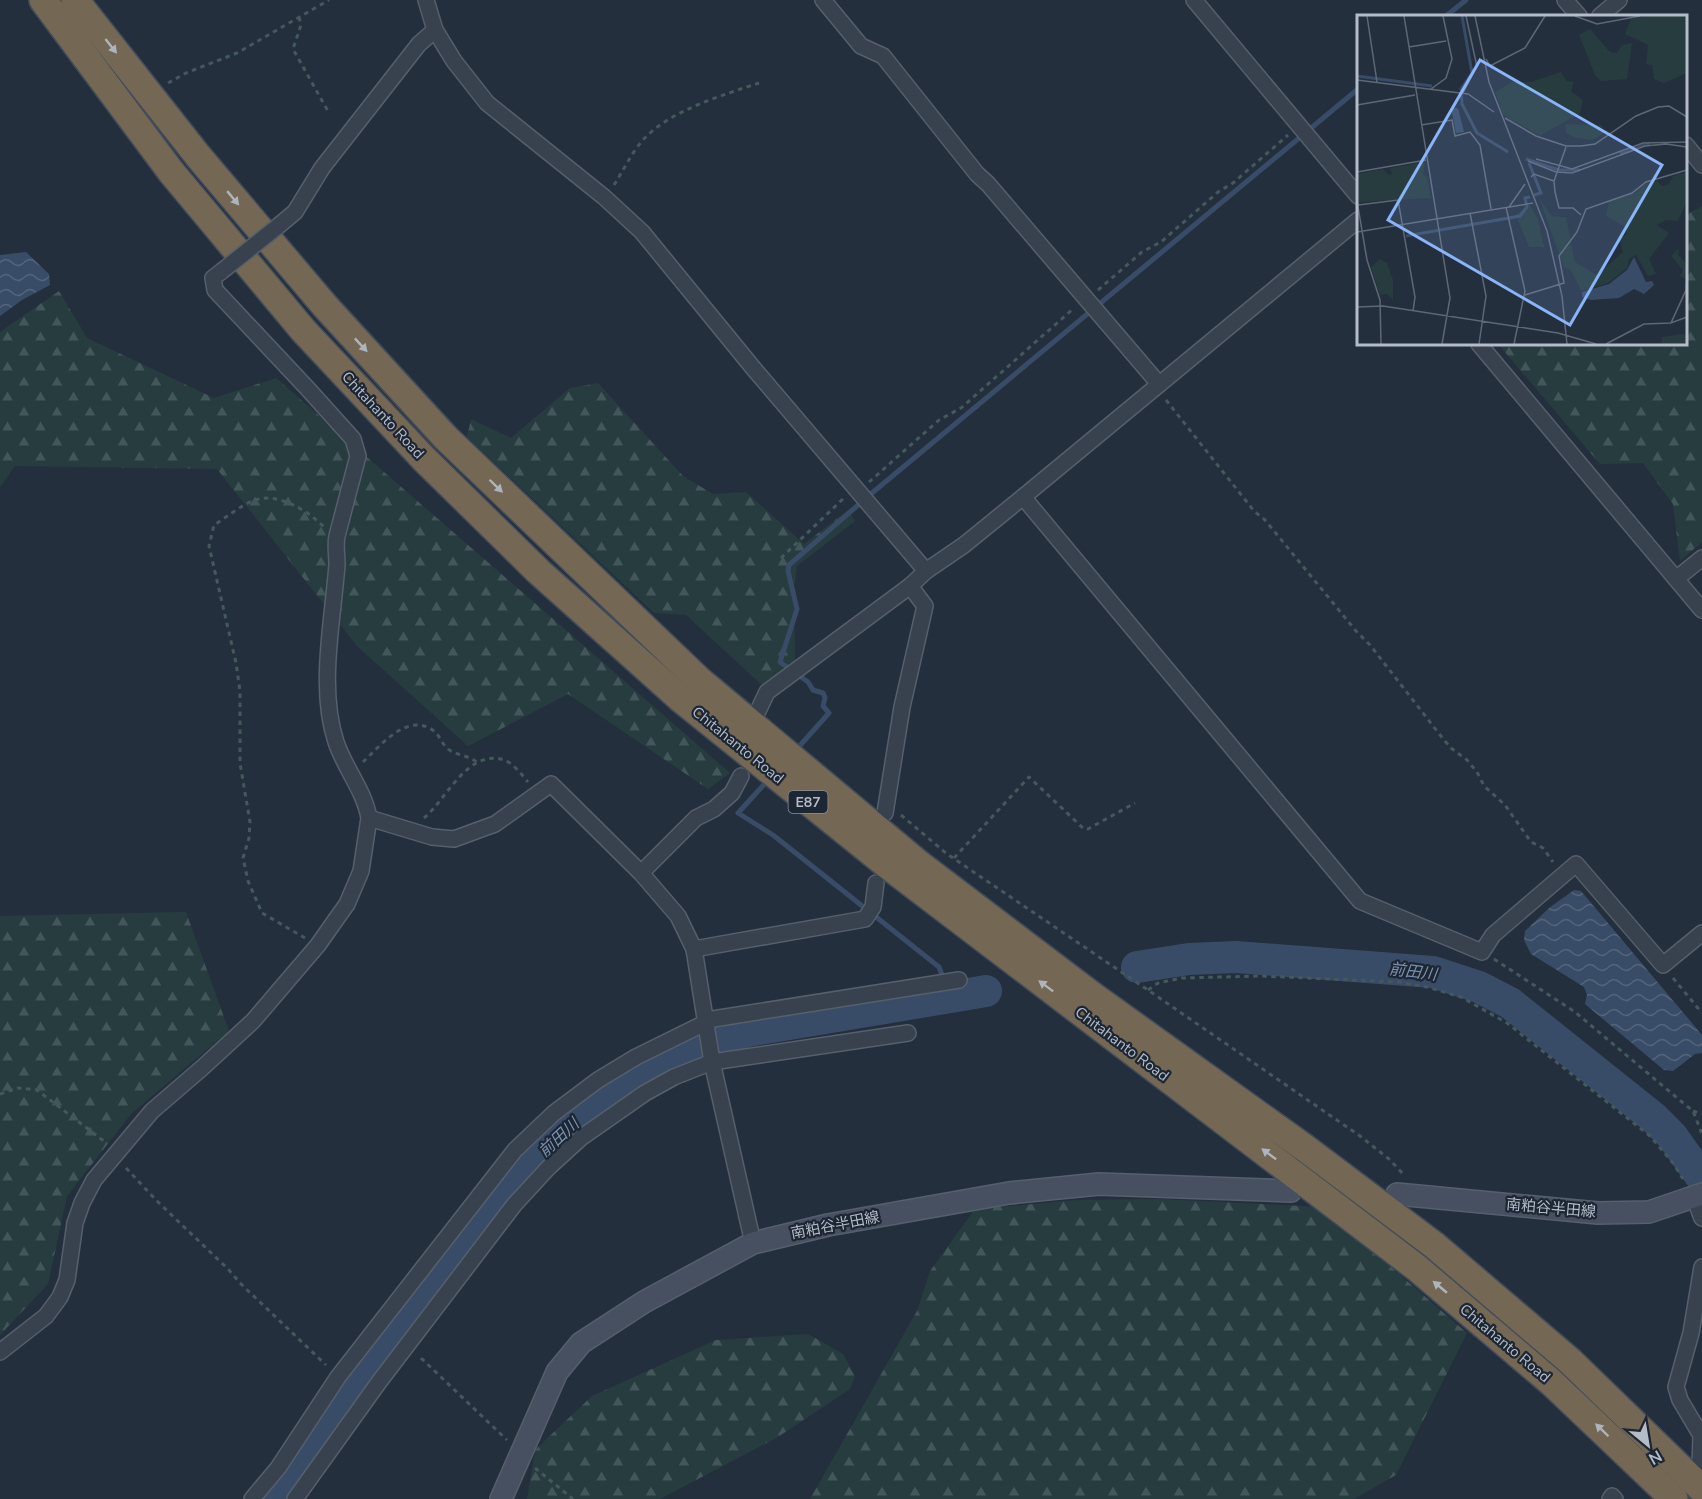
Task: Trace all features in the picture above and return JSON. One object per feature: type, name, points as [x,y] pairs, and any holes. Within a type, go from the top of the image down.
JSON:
[{"type":"highway","name":"Chitahanto Road","points":[[43,0],[172,172],[303,330],[424,459],[538,571],[681,699],[886,864],[1417,1268],[1551,1382],[1674,1499]]},
{"type":"highway","name":"Chitahanto Road","points":[[75,0],[198,156],[324,306],[445,437],[699,680],[919,864],[1093,996],[1305,1148],[1434,1245],[1701,1477]]},
{"type":"main road","name":"南粕谷半田線","points":[[501,1499],[557,1372],[581,1344],[644,1302],[753,1243],[828,1226],[1009,1193],[1099,1184],[1291,1191]]},
{"type":"main road","name":"南粕谷半田線","points":[[1406,1195],[1598,1213],[1649,1212],[1699,1195]]},
{"type":"street","points":[[426,0],[435,30],[454,61],[487,102],[604,197],[642,232],[754,369],[926,571]]},
{"type":"street","points":[[822,0],[861,46],[883,56],[976,174],[988,184],[1157,386]]},
{"type":"street","points":[[1194,0],[1357,194]]},
{"type":"street","points":[[1565,0],[1578,15]]},
{"type":"street","points":[[1601,15],[1619,0]]},
{"type":"street","points":[[0,1352],[46,1316],[60,1297],[67,1280],[75,1223],[94,1180],[152,1111],[253,1021],[318,945],[347,904],[361,871],[369,818],[359,787],[336,743],[326,687],[337,562],[336,539],[358,456],[353,439],[215,290],[213,278],[294,212],[322,168],[419,44],[435,30]]},
{"type":"street","points":[[1687,147],[1702,165]]},
{"type":"street","points":[[758,711],[767,692],[910,586],[926,571],[1023,497],[1357,222]]},
{"type":"street","points":[[1480,345],[1702,610]]},
{"type":"street","points":[[1023,497],[1360,901],[1482,952],[1492,935],[1576,864],[1663,965],[1702,933]]},
{"type":"street","points":[[1676,579],[1702,558]]},
{"type":"street","points":[[886,808],[902,707],[925,606],[910,586]]},
{"type":"street","points":[[641,873],[696,818],[714,809],[732,793],[741,776]]},
{"type":"street","points":[[369,818],[432,837],[454,839],[495,824],[551,784],[641,873],[678,916],[694,949],[712,1062],[753,1243]]},
{"type":"street","points":[[694,949],[865,919],[873,907],[876,883]]},
{"type":"street","points":[[252,1499],[278,1468],[339,1377],[515,1150],[554,1113],[598,1080],[636,1057],[713,1020],[959,980]]},
{"type":"street","points":[[295,1499],[379,1382],[514,1205],[549,1167],[582,1137],[627,1104],[674,1077],[712,1062],[908,1033]]},
{"type":"street","points":[[1699,1195],[1702,1218]]},
{"type":"street","points":[[1701,1477],[1702,1437],[1680,1401],[1676,1387],[1691,1333],[1702,1267]]},
{"type":"street","points":[[1610,1499],[1612,1496],[1615,1499]]},
{"type":"path","points":[[162,87],[186,73],[237,53],[329,0]]},
{"type":"path","points":[[299,17],[302,25],[293,49],[329,113]]},
{"type":"path","points":[[604,197],[642,142],[651,133],[683,112],[704,102],[759,83]]},
{"type":"path","points":[[1157,386],[1254,511],[1265,520],[1370,645],[1444,740],[1477,772],[1485,786],[1505,805],[1531,842],[1543,848],[1561,876]]},
{"type":"path","points":[[781,558],[855,487]]},
{"type":"path","points":[[318,945],[262,913],[248,881],[243,858],[249,838],[250,822],[240,763],[240,691],[236,663],[209,546],[214,525],[256,500],[276,499],[295,506],[318,521],[336,539]]},
{"type":"path","points":[[351,771],[390,737],[409,725],[420,725],[434,731],[442,744],[451,751],[472,758],[478,763]]},
{"type":"path","points":[[424,818],[462,773],[478,763],[493,758],[505,760],[528,782],[544,788]]},
{"type":"path","points":[[953,858],[1029,777],[1084,829],[1088,829],[1135,803]]},
{"type":"path","points":[[886,808],[953,858],[1148,990],[1389,1159],[1404,1173],[1406,1195]]},
{"type":"path","points":[[1482,952],[1575,1012],[1693,1111],[1702,1114]]},
{"type":"path","points":[[1663,965],[1702,1013]]},
{"type":"path","points":[[1148,990],[1158,983],[1182,978],[1261,976],[1399,982],[1461,997],[1507,1023],[1650,1136],[1699,1195]]},
{"type":"path","points":[[0,1094],[18,1088],[37,1090],[88,1128],[158,1202],[339,1377]]},
{"type":"path","points":[[1693,1111],[1702,1134]]},
{"type":"path","points":[[421,1359],[522,1453],[540,1473],[573,1499]]},
{"type":"green space","points":[[1702,206],[1702,542],[1680,561],[1673,504],[1643,463],[1600,464],[1499,345],[1687,345],[1687,214]]},
{"type":"green space","points":[[59,291],[87,338],[214,398],[276,378],[730,773],[708,789],[568,694],[468,746],[357,646],[217,469],[15,466],[0,487],[0,332]]},
{"type":"green space","points":[[598,383],[683,476],[713,494],[746,492],[804,544],[848,510],[855,521],[797,566],[794,588],[795,660],[764,687],[686,615],[654,613],[467,437],[471,419],[511,438],[570,388]]},
{"type":"green space","points":[[186,912],[229,1031],[132,1113],[67,1196],[48,1284],[0,1335],[0,916]]},
{"type":"green space","points":[[1157,1199],[1322,1207],[1467,1333],[1396,1475],[1354,1499],[810,1499],[917,1311],[930,1271],[975,1209],[1078,1200]]},
{"type":"green space","points":[[808,1334],[843,1354],[855,1376],[850,1389],[778,1437],[660,1499],[527,1499],[535,1450],[592,1396],[716,1340]]},
{"type":"water","points":[[26,252],[49,274],[50,285],[22,300],[0,316],[0,255]]},
{"type":"water","points":[[1574,890],[1581,891],[1702,1035],[1702,1053],[1695,1054],[1673,1071],[1664,1070],[1585,1004],[1587,995],[1584,987],[1531,954],[1524,940],[1525,931],[1549,908]]},
{"type":"waterway","points":[[1447,15],[1466,0]]},
{"type":"waterway","points":[[796,750],[829,713],[823,706],[825,698],[823,693],[813,690],[808,682],[780,662],[797,609],[788,571],[789,565],[872,493],[1357,90]]},
{"type":"waterway","points":[[769,779],[738,813],[773,835],[939,967],[942,975]]},
{"type":"waterway","name":"前田川","points":[[1137,967],[1189,959],[1236,957],[1433,972],[1479,987],[1510,1003],[1654,1118],[1672,1136],[1702,1178]]},
{"type":"waterway","name":"前田川","points":[[274,1499],[305,1459],[342,1404],[508,1188],[538,1153],[573,1122],[649,1070],[701,1045],[748,1031],[986,991]]},
{"type":"tunnel","points":[[1689,1499],[1696,1476]]}]
